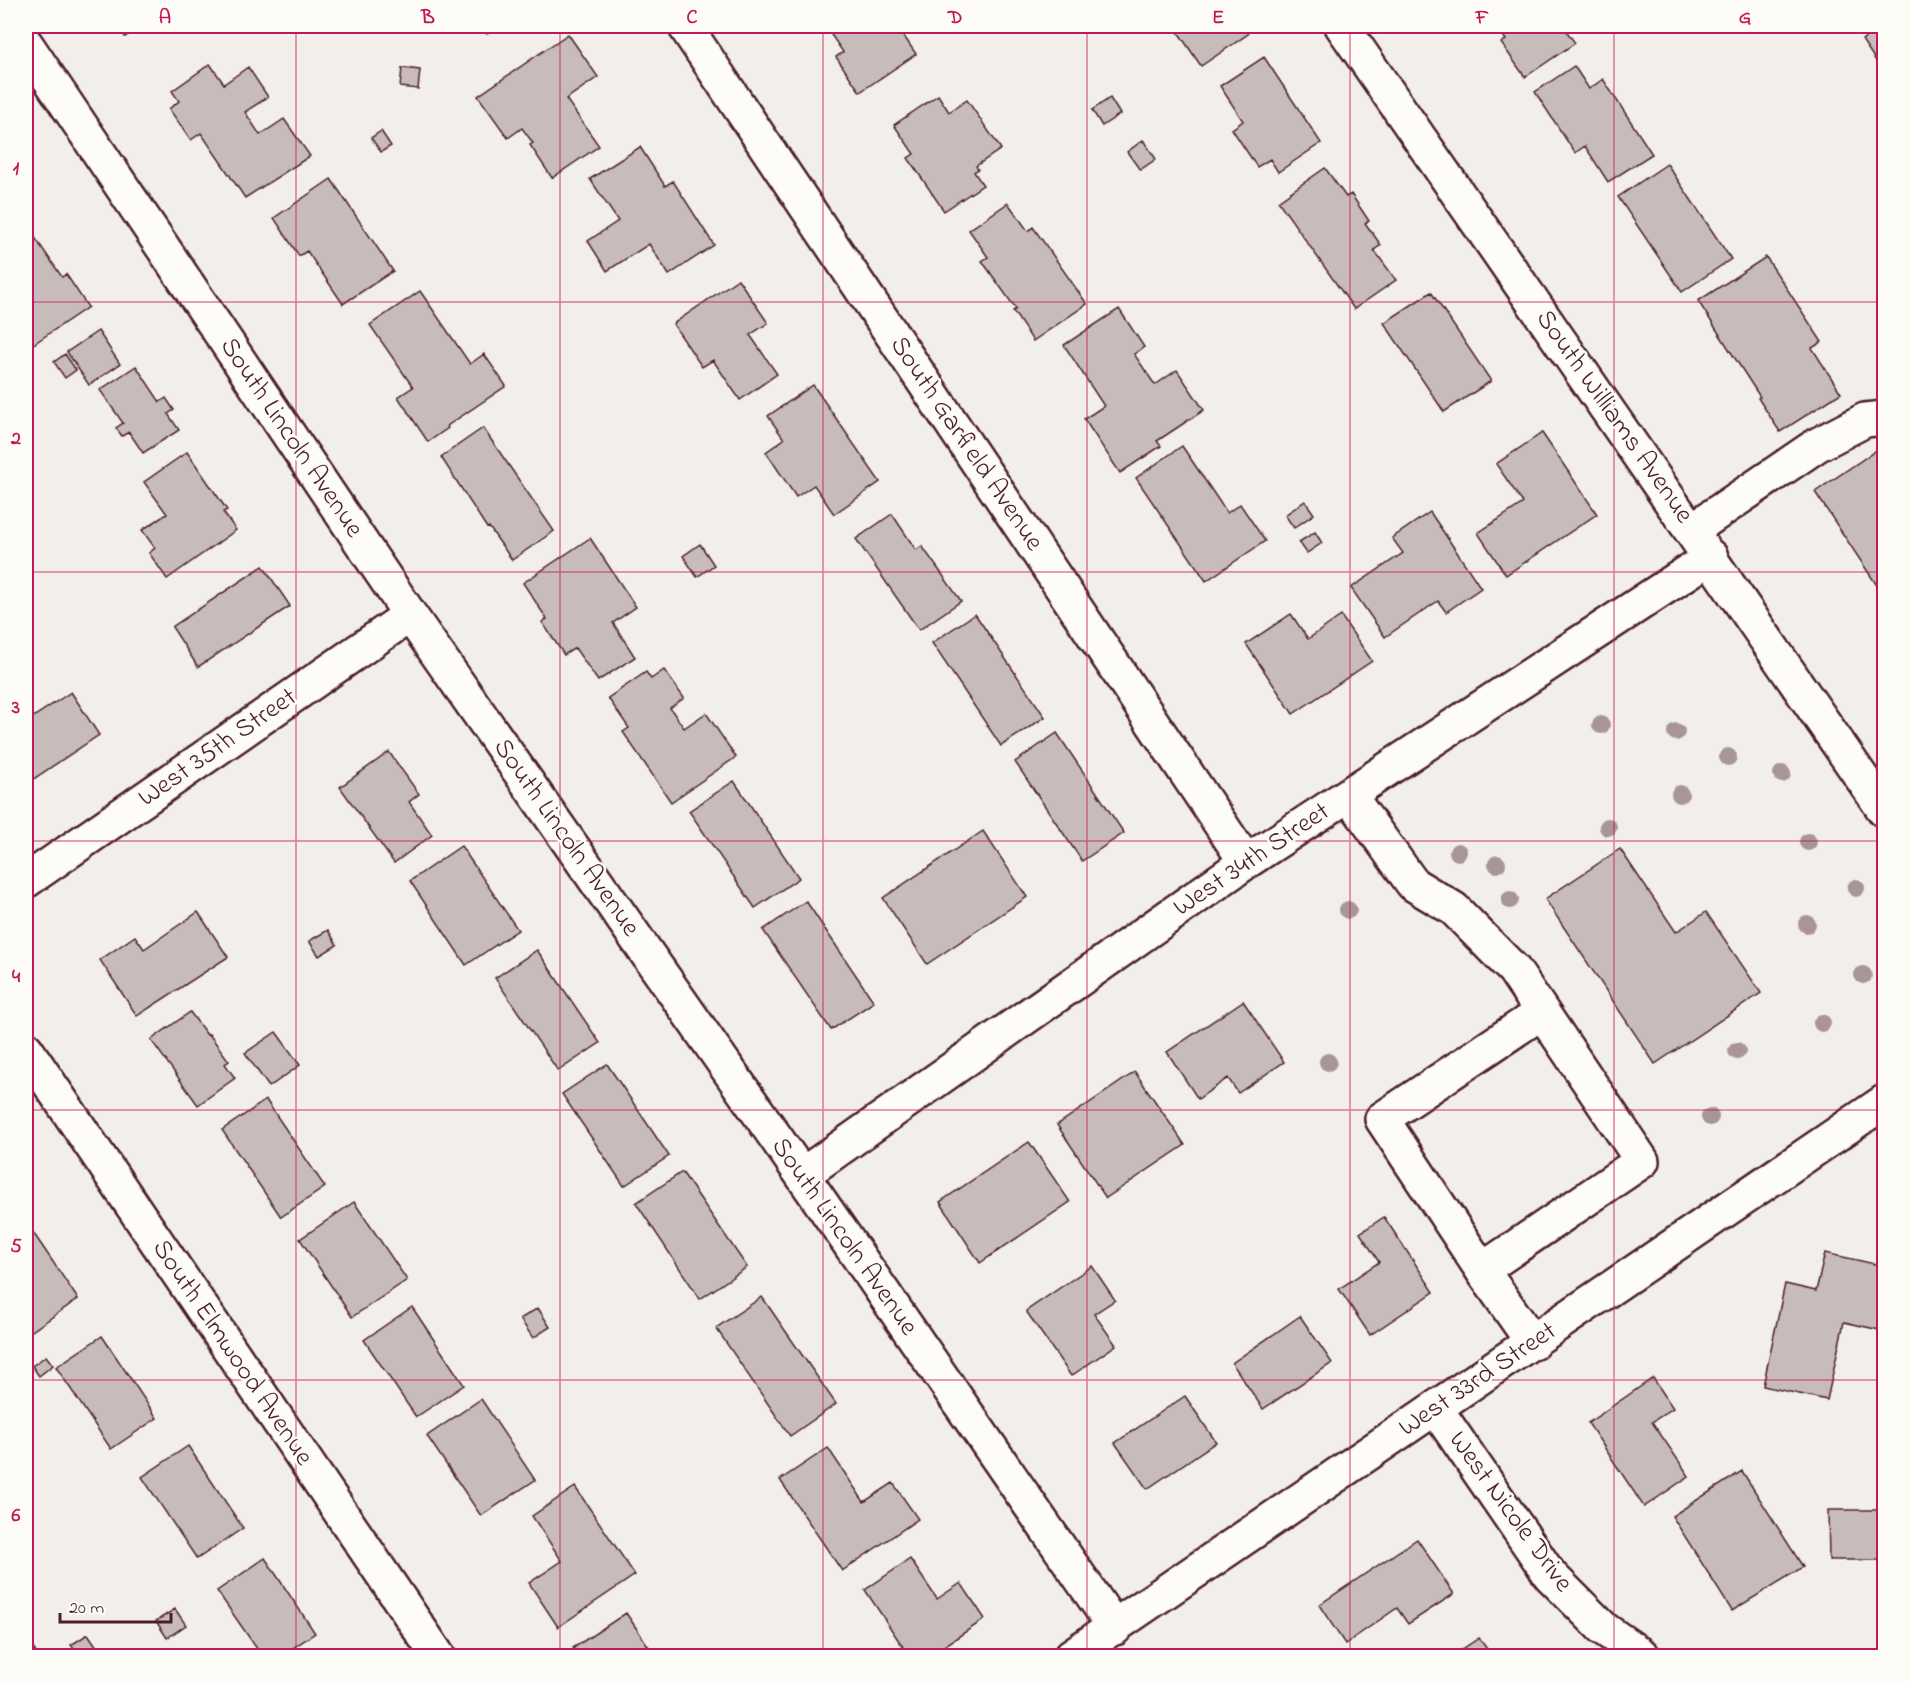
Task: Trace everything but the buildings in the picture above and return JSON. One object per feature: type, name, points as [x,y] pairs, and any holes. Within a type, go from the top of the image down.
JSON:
[{"type":"street","name":"South Garfield Avenue","points":[[685,26],[1246,862]]},
{"type":"street","name":"South Williams Avenue","points":[[1342,26],[1884,810]]},
{"type":"street","name":"South Lincoln Avenue","points":[[26,44],[410,615],[802,1175],[1114,1628]]},
{"type":"street","points":[[1692,530],[1817,446],[1865,420],[1884,418]]},
{"type":"street","name":"West 34th Street","points":[[802,1175],[1246,862],[1711,557]]},
{"type":"street","name":"West 35th Street","points":[[26,881],[410,615]]},
{"type":"street","points":[[1349,795],[1413,884],[1455,909],[1514,970],[1642,1161],[1482,1270]]},
{"type":"street","points":[[1533,1344],[1382,1119],[1542,1012]]},
{"type":"street","name":"South Elmwood Avenue","points":[[26,1049],[438,1656]]},
{"type":"street","name":"West 33rd Street","points":[[1071,1656],[1533,1344],[1884,1102]]},
{"type":"street","name":"West Nicole Drive","points":[[1436,1410],[1550,1575],[1604,1629],[1643,1656]]}]
